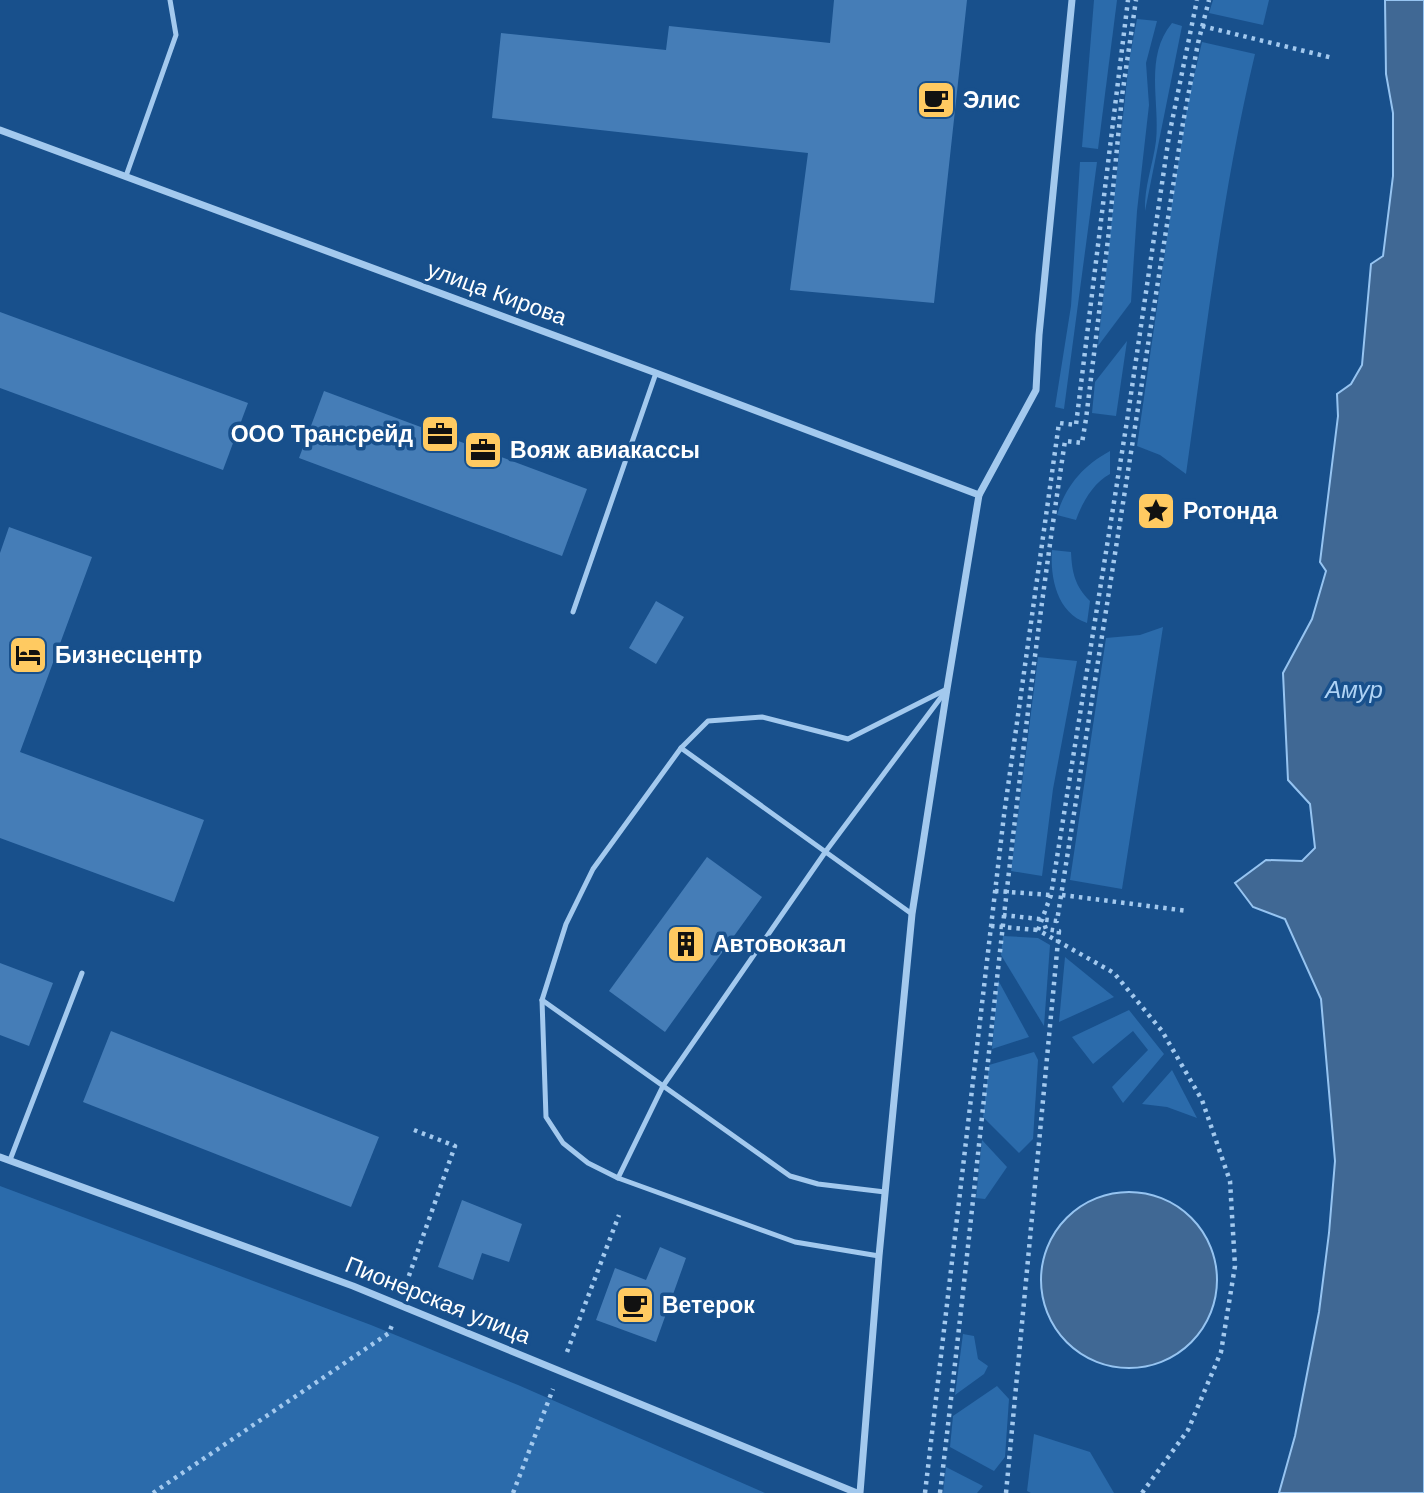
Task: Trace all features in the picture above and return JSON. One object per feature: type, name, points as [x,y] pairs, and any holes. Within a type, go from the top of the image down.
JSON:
[{"type":"street","points":[[859,1493],[912,914],[979,495],[1036,390],[1040,322],[1072,0]]},
{"type":"street","name":"улица Кирова","points":[[0,130],[979,495]]},
{"type":"street","name":"Пионерская улица","points":[[0,1157],[399,1305],[859,1493]]},
{"type":"lane","points":[[126,176],[176,36],[170,0]]},
{"type":"lane","points":[[573,612],[656,373]]},
{"type":"lane","points":[[879,1256],[795,1242],[618,1178],[587,1163],[563,1143],[546,1117],[542,1000],[566,924],[593,869],[681,748],[708,721],[762,717],[848,739],[947,689]]},
{"type":"lane","points":[[618,1178],[663,1086],[826,851],[947,689]]},
{"type":"lane","points":[[681,748],[912,914]]},
{"type":"lane","points":[[10,1160],[82,973]]},
{"type":"lane","points":[[542,1000],[790,1176],[818,1184],[885,1192]]},
{"type":"path","points":[[925,1493],[995,891],[1059,423],[1076,425],[1128,0]]},
{"type":"path","points":[[940,1493],[968,1266],[1001,927],[1036,642],[1065,441],[1082,443],[1086,419],[1136,0]]},
{"type":"path","points":[[1038,930],[1051,895],[1127,421],[1169,136],[1197,0]]},
{"type":"path","points":[[1003,915],[1057,921],[1174,176],[1209,0]]},
{"type":"path","points":[[1202,26],[1333,58]]},
{"type":"path","points":[[995,891],[1051,895]]},
{"type":"path","points":[[1062,895],[1188,911]]},
{"type":"path","points":[[1006,1493],[1059,931],[1046,929],[1042,919]]},
{"type":"path","points":[[991,926],[1038,930],[1114,973],[1161,1031],[1202,1100],[1230,1181],[1235,1266],[1221,1352],[1188,1430],[1142,1493]]},
{"type":"path","points":[[153,1493],[389,1333],[455,1146],[414,1130]]},
{"type":"shaded area","points":[[1094,0],[1117,0],[1098,149],[1082,147]]},
{"type":"shaded area","points":[[1213,0],[1269,0],[1263,25],[1209,13]]},
{"type":"shaded area","points":[[1137,19],[1157,21],[1146,63],[1149,105],[1137,211],[1131,302],[1098,346],[1129,61]]},
{"type":"shaded area","points":[[1172,23],[1182,26],[1145,211],[1156,141],[1155,80],[1158,50]]},
{"type":"shaded area","points":[[1202,42],[1255,54],[1224,211],[1186,474],[1160,455],[1137,446],[1174,189],[1188,102]]},
{"type":"shaded area","points":[[1080,162],[1097,162],[1064,409],[1055,407],[1071,306]]},
{"type":"shaded area","points":[[1127,341],[1116,416],[1092,413],[1095,382]]},
{"type":"shaded area","points":[[1110,451],[1110,474],[1089,494],[1076,520],[1057,515],[1065,494],[1077,477]]},
{"type":"shaded area","points":[[1052,550],[1071,552],[1075,579],[1090,601],[1087,623],[1077,618],[1062,603],[1054,583]]},
{"type":"shaded area","points":[[1163,627],[1122,889],[1070,880],[1106,638],[1140,635]]},
{"type":"shaded area","points":[[1038,657],[1077,661],[1053,789],[1042,876],[1011,871]]},
{"type":"shaded area","points":[[1003,936],[1038,938],[1050,945],[1044,1026],[1001,955]]},
{"type":"shaded area","points":[[1065,957],[1114,997],[1059,1022]]},
{"type":"shaded area","points":[[998,980],[1029,1037],[992,1049]]},
{"type":"shaded area","points":[[1129,1010],[1164,1054],[1123,1103],[1112,1087],[1148,1050],[1133,1031],[1093,1064],[1072,1037]]},
{"type":"shaded area","points":[[1034,1052],[1038,1060],[1033,1139],[1019,1153],[983,1117],[989,1065]]},
{"type":"shaded area","points":[[1172,1070],[1197,1118],[1167,1107],[1142,1104]]},
{"type":"shaded area","points":[[982,1140],[1007,1167],[985,1199],[976,1198]]},
{"type":"shaded area","points":[[0,1186],[371,1325],[518,1385],[765,1493],[0,1493]]},
{"type":"shaded area","points":[[963,1334],[974,1336],[978,1359],[988,1366],[984,1374],[955,1395]]},
{"type":"shaded area","points":[[997,1386],[1009,1399],[1005,1457],[994,1471],[950,1447],[953,1416]]},
{"type":"shaded area","points":[[1034,1434],[1090,1452],[1114,1493],[1027,1491]]},
{"type":"shaded area","points":[[946,1467],[983,1486],[977,1493],[943,1493]]},
{"type":"water","name":"Амур","points":[[1385,0],[1424,0],[1424,1493],[1279,1493],[1295,1436],[1319,1312],[1335,1161],[1321,999],[1285,919],[1253,907],[1235,883],[1266,860],[1302,861],[1315,848],[1310,804],[1288,780],[1283,673],[1312,619],[1326,571],[1320,562],[1338,416],[1337,394],[1351,384],[1362,365],[1371,264],[1383,256],[1393,176],[1393,113],[1386,74]]},
{"type":"water","points":[[1129,1192],[1163,1199],[1191,1218],[1210,1246],[1217,1280],[1210,1314],[1191,1342],[1163,1361],[1129,1368],[1095,1361],[1067,1342],[1048,1314],[1041,1280],[1048,1246],[1067,1218],[1095,1199]]},
{"type":"building","points":[[834,0],[967,0],[934,303],[790,290],[808,153],[492,118],[501,33],[666,50],[669,26],[830,43]]},
{"type":"building","points":[[0,312],[248,403],[223,470],[0,388]]},
{"type":"building","points":[[324,391],[587,489],[562,556],[299,458]]},
{"type":"building","name":"Бизнесцентр","points":[[9,527],[92,557],[20,752],[204,820],[174,902],[0,838],[0,553]]},
{"type":"building","points":[[656,601],[684,617],[656,664],[629,648]]},
{"type":"building","name":"Автовокзал","points":[[707,857],[762,897],[665,1032],[609,991]]},
{"type":"building","points":[[0,963],[53,983],[29,1046],[0,1035]]},
{"type":"building","points":[[111,1031],[379,1137],[351,1207],[83,1102]]},
{"type":"building","points":[[462,1200],[522,1224],[509,1262],[482,1253],[473,1280],[438,1267]]},
{"type":"building","name":"Ветерок","points":[[660,1247],[686,1258],[656,1342],[596,1320],[615,1268],[646,1280]]},
{"type":"place","name":"Элис","points":[[936,100]]},
{"type":"place","name":"ООО Трансрейд","points":[[440,434]]},
{"type":"place","name":"Вояж авиакассы","points":[[483,450]]},
{"type":"place","name":"Ротонда","points":[[1156,511]]},
{"type":"place","name":"Бизнесцентр","points":[[28,655]]},
{"type":"place","name":"Автовокзал","points":[[686,944]]},
{"type":"place","name":"Ветерок","points":[[635,1305]]}]
